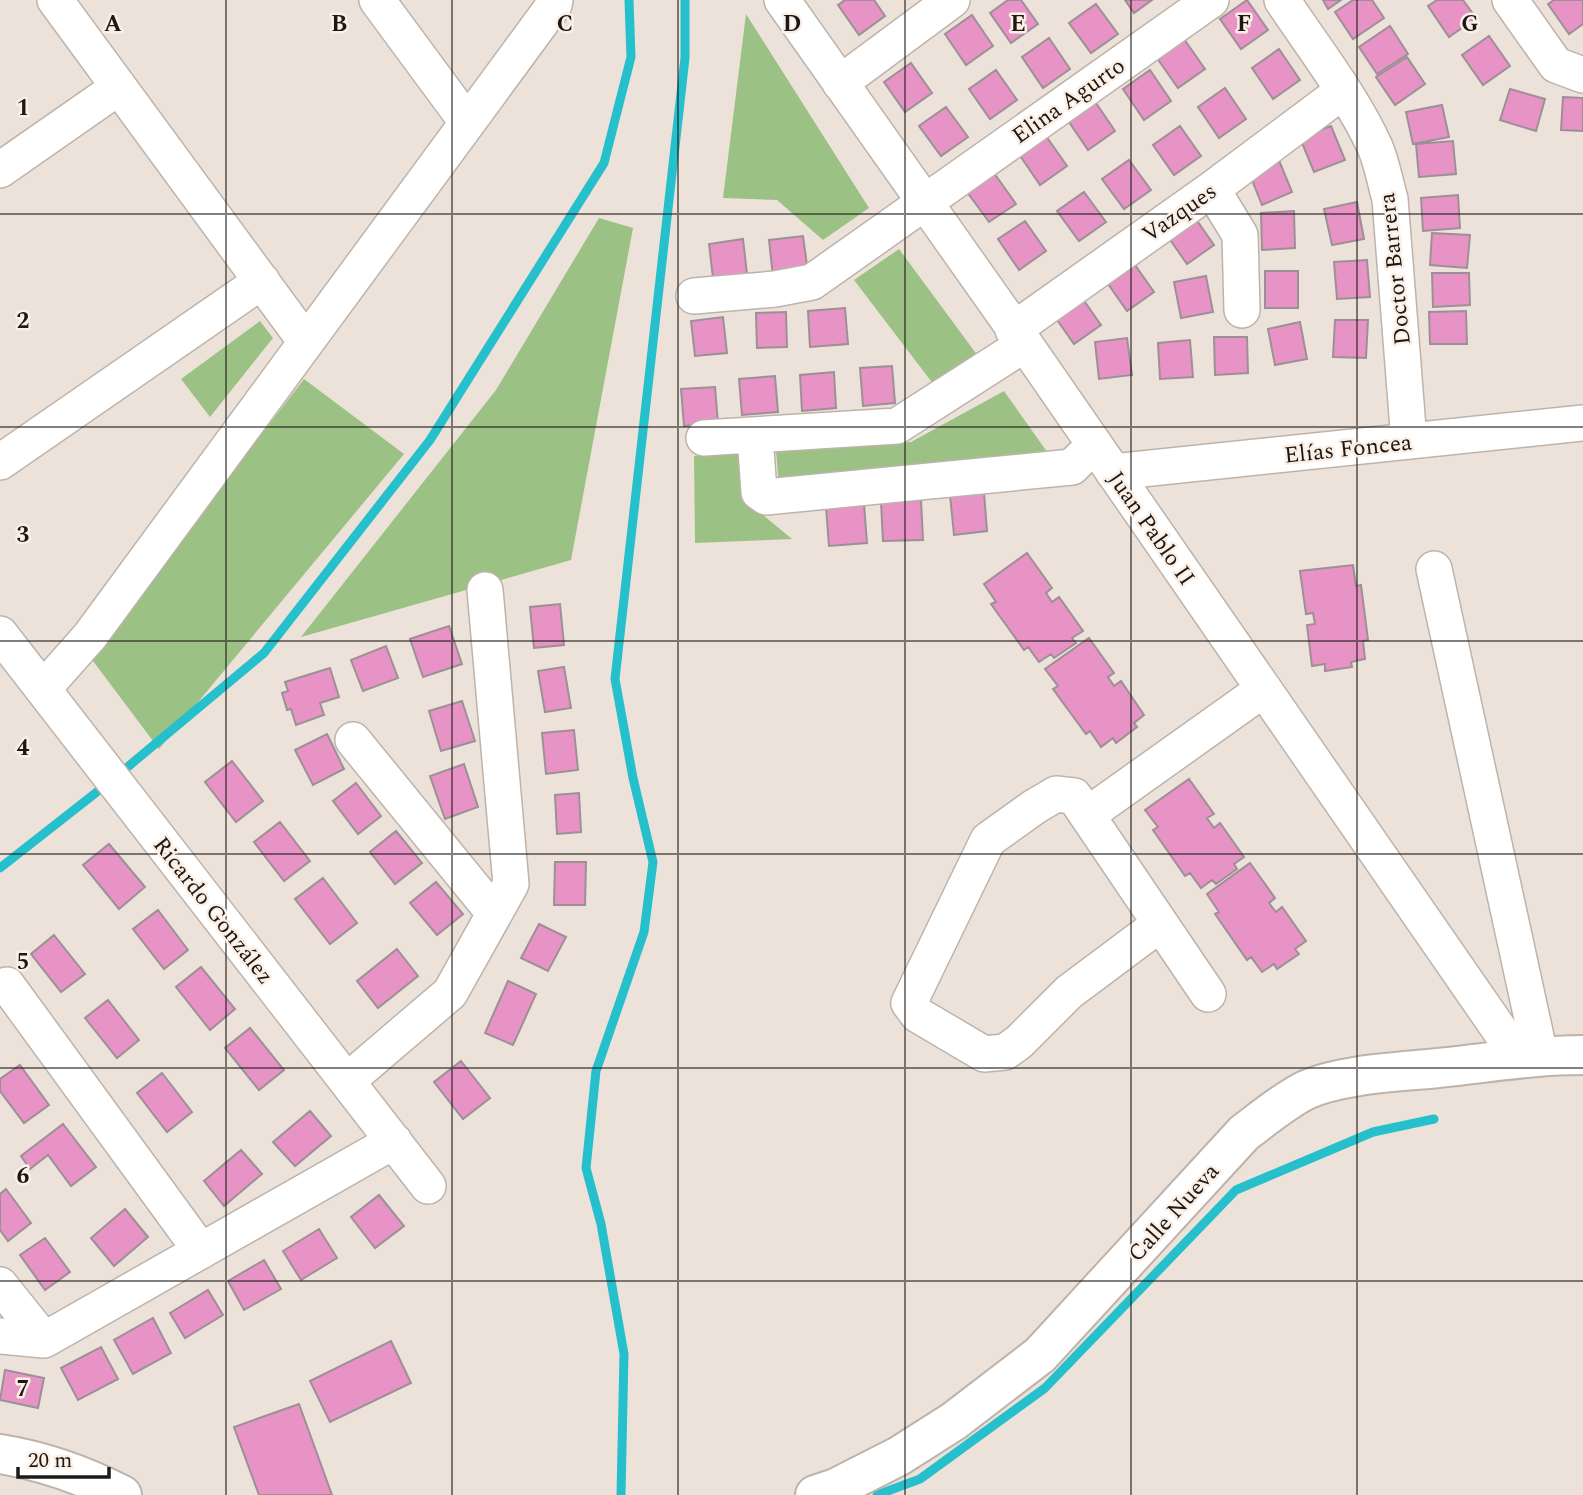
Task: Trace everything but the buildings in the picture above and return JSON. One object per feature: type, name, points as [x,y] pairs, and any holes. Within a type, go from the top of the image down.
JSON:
[{"type":"street","points":[[55,0],[306,342]]},
{"type":"street","points":[[377,0],[467,122]]},
{"type":"street","points":[[43,689],[90,636],[554,5],[555,0]]},
{"type":"street","name":"Juan Pablo II","points":[[782,0],[1264,689],[1530,1056]]},
{"type":"street","points":[[840,83],[952,0]]},
{"type":"street","name":"Elina Agurto","points":[[694,296],[775,289],[812,282],[1211,0]]},
{"type":"street","name":"Doctor Barrera","points":[[1282,0],[1343,91],[1375,147],[1390,199],[1409,441]]},
{"type":"street","points":[[1510,0],[1556,65],[1581,72]]},
{"type":"street","points":[[0,170],[119,87]]},
{"type":"street","name":"Vazques","points":[[704,438],[897,426],[1019,337],[1343,91]]},
{"type":"street","points":[[1212,189],[1240,235],[1242,310]]},
{"type":"street","points":[[0,462],[262,281]]},
{"type":"street","name":"Elías Foncea","points":[[1103,458],[1409,441],[1583,423]]},
{"type":"street","points":[[755,435],[759,492],[766,497],[1072,467],[1103,458]]},
{"type":"street","points":[[1433,569],[1530,1056]]},
{"type":"street","points":[[347,1081],[450,993],[511,884],[485,590]]},
{"type":"street","name":"Ricardo González","points":[[0,634],[428,1186]]},
{"type":"street","points":[[1087,815],[1264,689]]},
{"type":"street","points":[[353,740],[494,914]]},
{"type":"street","points":[[1160,924],[1069,992],[1019,1042],[1005,1052],[984,1054],[918,1015],[909,1003],[988,840],[1056,794],[1074,796],[1208,994]]},
{"type":"street","points":[[7,985],[201,1251]]},
{"type":"street","name":"Calle Nueva","points":[[815,1495],[836,1488],[899,1456],[954,1421],[1040,1355],[1244,1133],[1307,1090],[1331,1082],[1398,1071],[1530,1056],[1583,1055]]},
{"type":"street","points":[[0,1336],[44,1340],[394,1142]]},
{"type":"street","points":[[0,1285],[44,1340]]},
{"type":"street","points":[[0,1454],[43,1462],[84,1475],[122,1495]]},
{"type":"green space","points":[[746,14],[869,208],[823,240],[777,200],[723,198]]},
{"type":"green space","points":[[599,218],[633,228],[571,560],[301,637],[496,390]]},
{"type":"green space","points":[[899,249],[978,356],[934,385],[854,280]]},
{"type":"green space","points":[[260,321],[273,338],[210,417],[181,379]]},
{"type":"green space","points":[[304,379],[404,454],[159,749],[90,657]]},
{"type":"green space","points":[[1004,391],[1050,456],[779,486],[776,451],[911,442]]},
{"type":"green space","points":[[745,451],[747,502],[792,539],[695,543],[694,456]]},
{"type":"waterway","points":[[118,775],[264,653],[430,440],[604,163],[631,57],[629,0]]},
{"type":"waterway","points":[[621,1495],[624,1354],[601,1224],[586,1168],[596,1071],[644,932],[653,862],[633,778],[615,679],[685,58],[685,0]]},
{"type":"waterway","points":[[0,868],[107,784]]},
{"type":"waterway","points":[[877,1495],[920,1479],[1045,1388],[1236,1190],[1373,1132],[1434,1119]]}]
